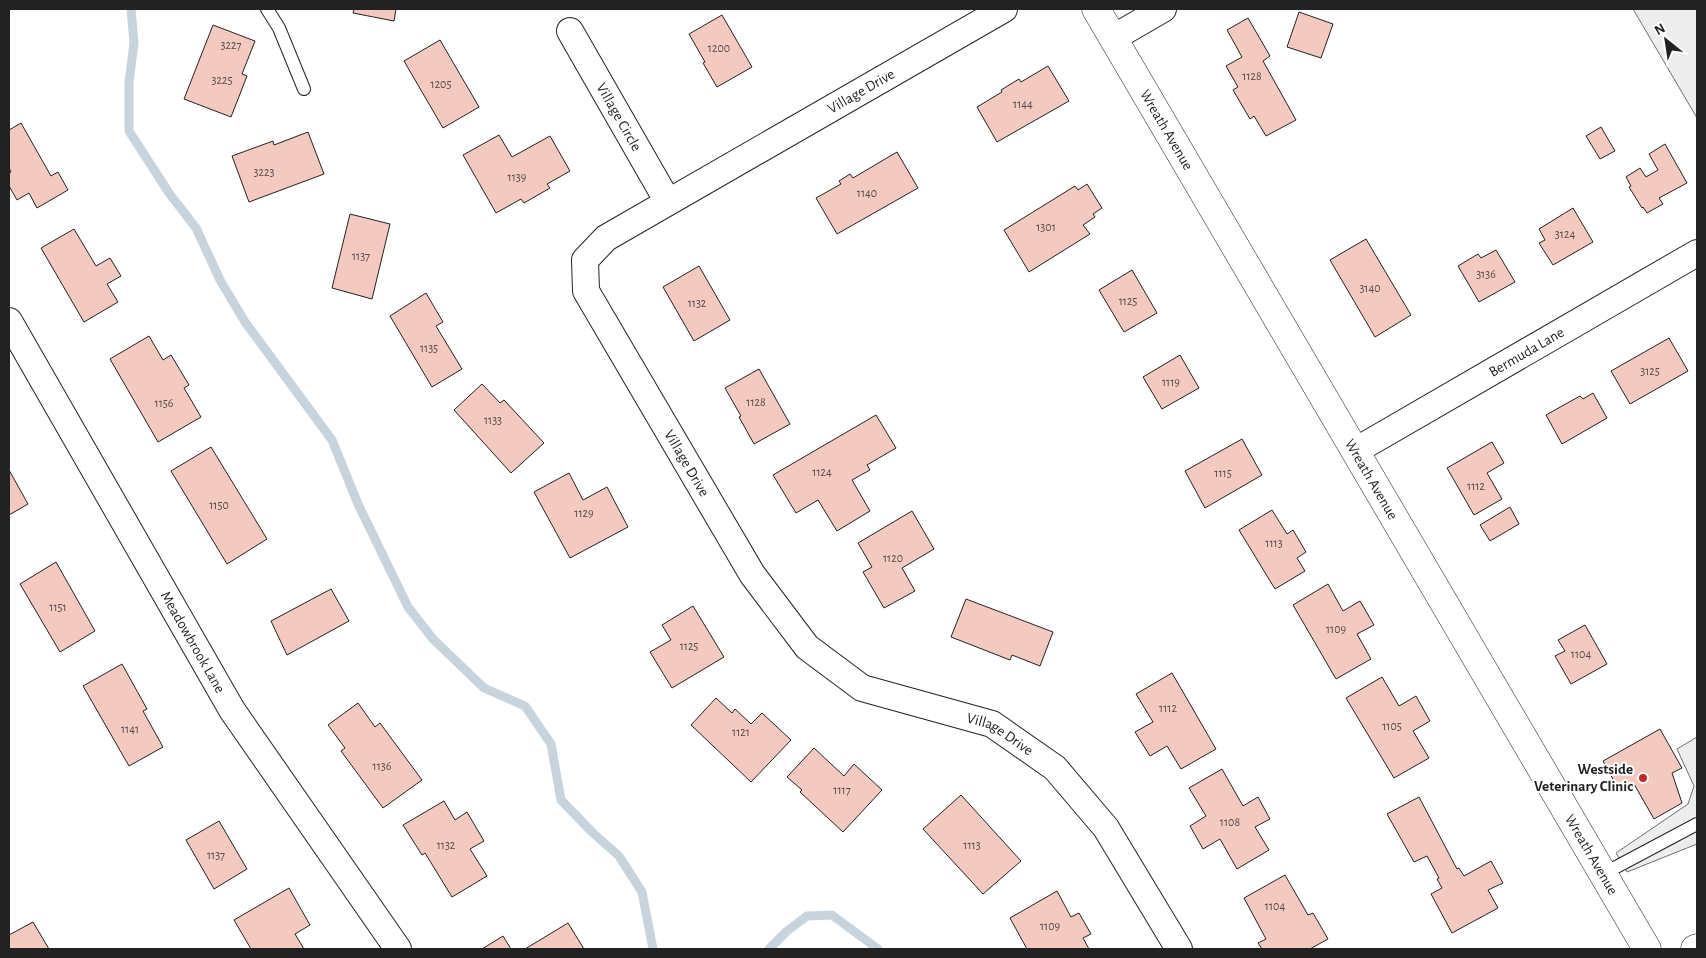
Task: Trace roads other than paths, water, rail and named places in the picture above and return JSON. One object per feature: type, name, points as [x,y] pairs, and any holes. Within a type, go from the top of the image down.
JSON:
[{"type":"street","name":"Village Drive","points":[[1004,9],[606,238],[586,260],[586,291],[752,574],[807,647],[862,688],[992,724],[1055,768],[1106,828],[1179,949]]},
{"type":"street","name":"Wreath Avenue","points":[[1096,9],[1646,949]]},
{"type":"street","points":[[1113,38],[1163,9]]},
{"type":"street","name":"Village Circle","points":[[570,31],[668,202]]},
{"type":"street","name":"Bermuda Lane","points":[[1355,451],[1697,253]]},
{"type":"street","name":"Meadowbrook Lane","points":[[9,321],[232,710],[398,949]]},
{"type":"lane","points":[[267,9],[278,28],[304,89]]},
{"type":"lane","points":[[1602,874],[1697,824]]},
{"type":"waterway","points":[[131,9],[134,43],[129,82],[129,131],[169,193],[196,228],[220,280],[245,322],[332,440],[358,504],[408,607],[433,639],[484,688],[525,706],[551,744],[561,800],[593,833],[619,856],[642,892],[653,949]]},
{"type":"waterway","points":[[769,949],[787,931],[807,916],[832,915],[878,949]]},
{"type":"place","name":"Westside Veterinary Clinic","points":[[1643,778]]}]
